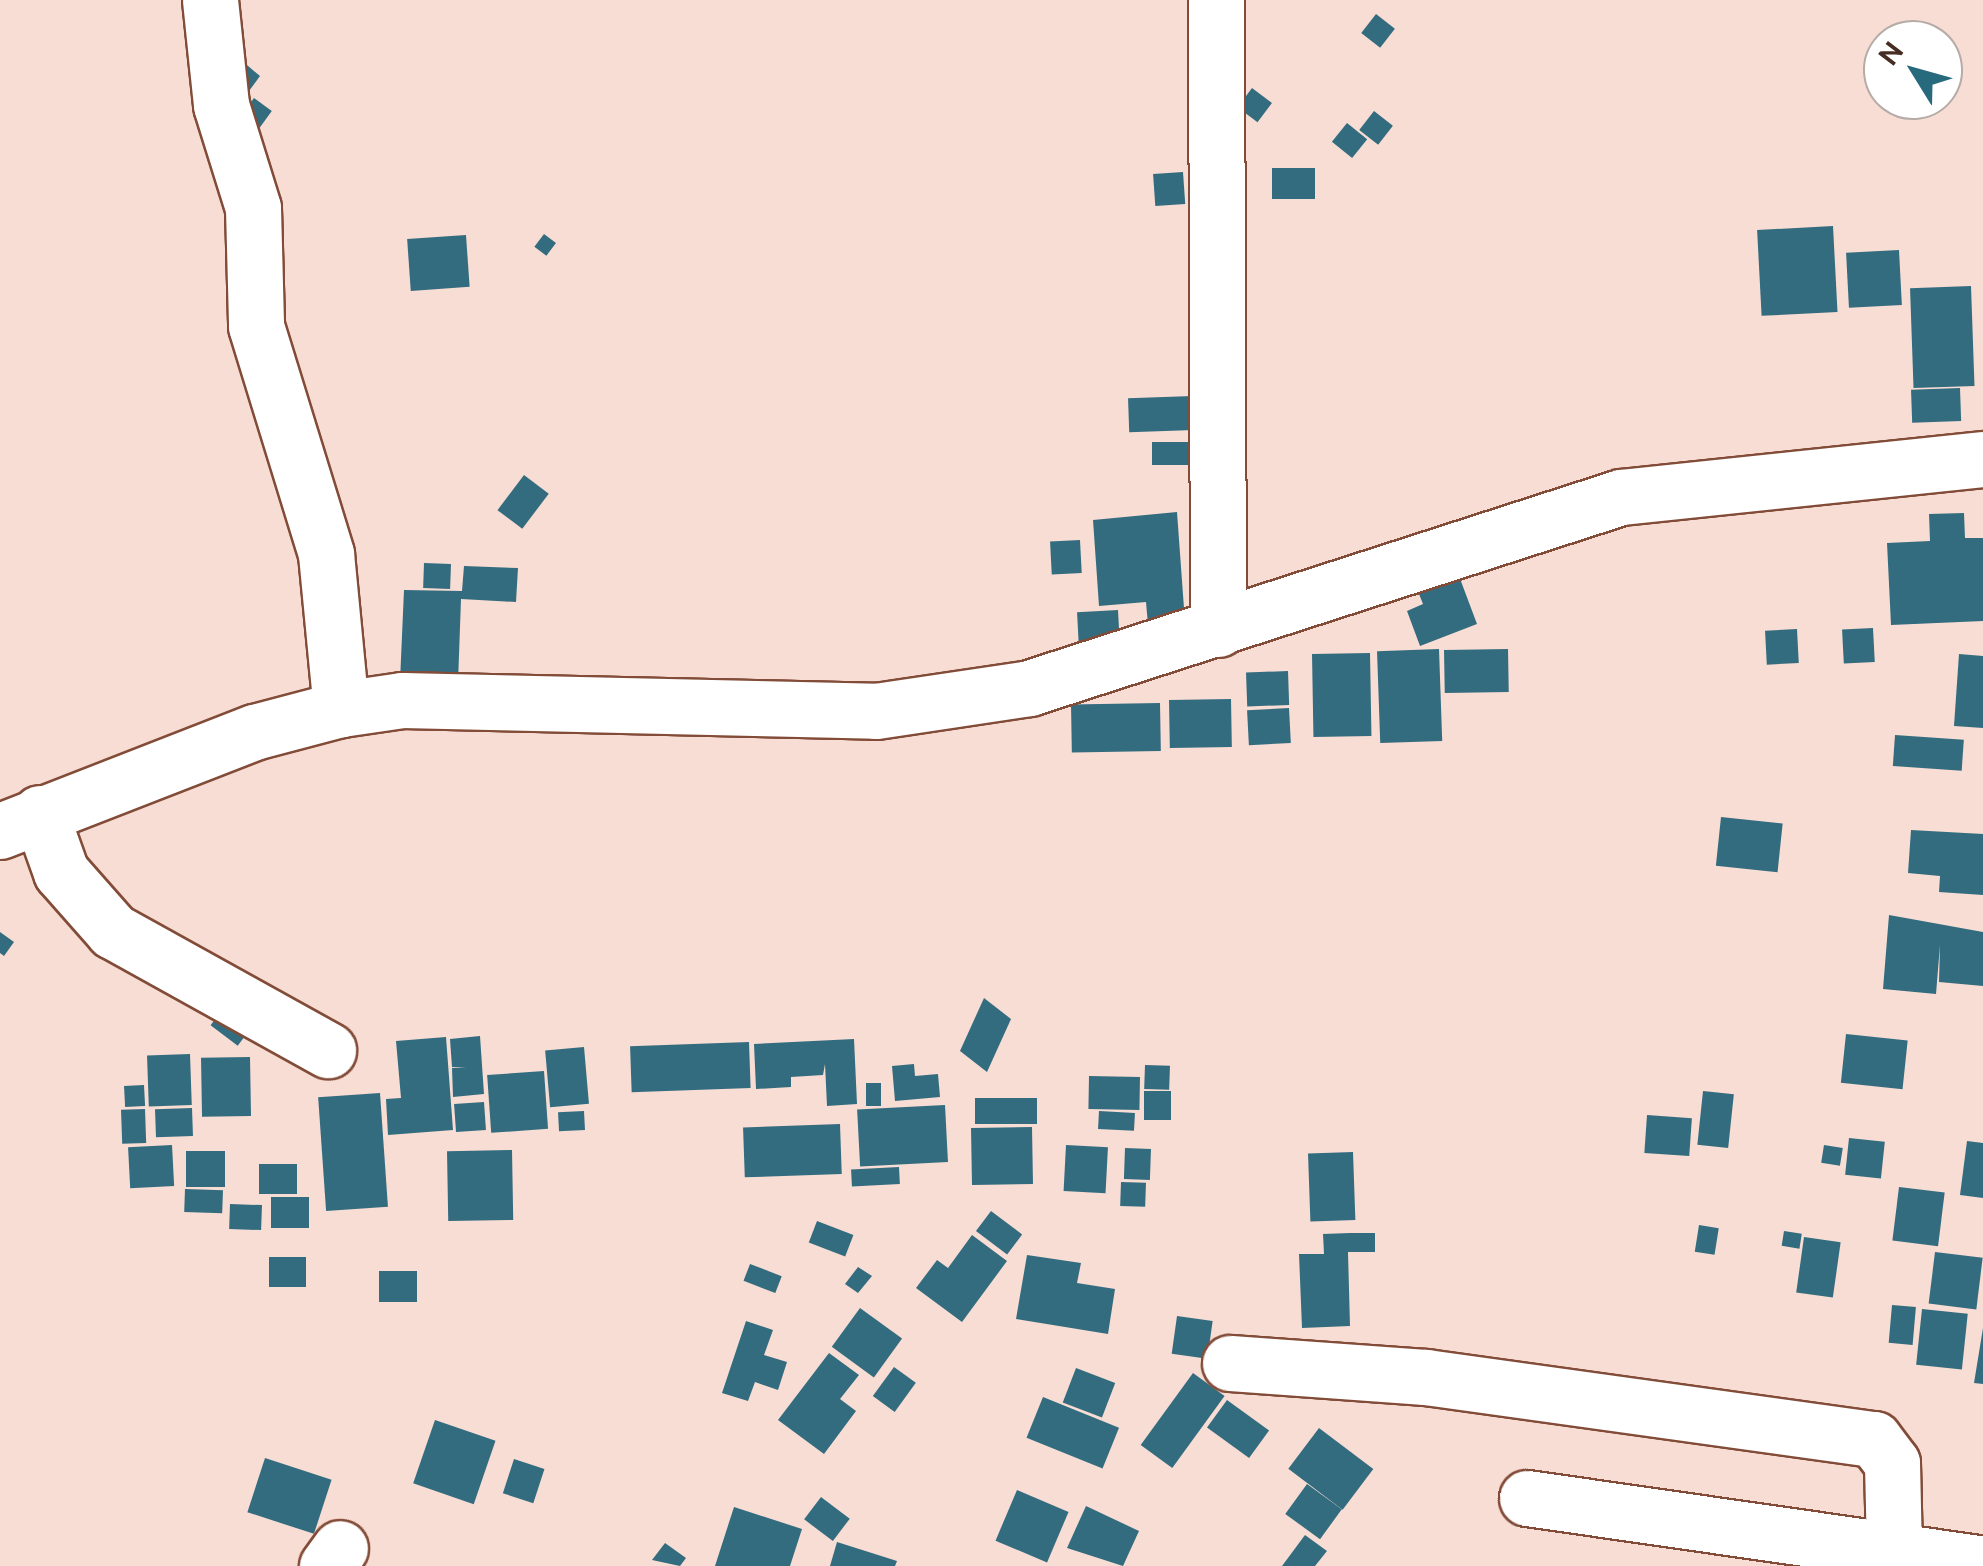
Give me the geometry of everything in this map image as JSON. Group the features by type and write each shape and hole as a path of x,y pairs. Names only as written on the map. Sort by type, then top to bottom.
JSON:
{"street":[{"path":"210,0 221,106 253,208 256,326 326,554 341,709"},
{"path":"1216,0 1218,629"},
{"path":"328,1050 112,931 20,822 341,709 402,700 876,711 1030,688 1621,497 1983,459"},
{"path":"1230,1364 1426,1377 1874,1440 1892,1463 1894,1553"},
{"path":"1527,1498 1983,1564"}],"building":[{"path":"1376,14 1395,29 1380,48 1361,33"},
{"path":"241,60 260,76 246,95"},
{"path":"1252,88 1272,103 1258,122 1238,107"},
{"path":"254,98 272,111 254,136 236,123"},
{"path":"1374,111 1393,126 1378,145 1359,130"},
{"path":"1347,123 1367,139 1352,158 1332,142"},
{"path":"1272,168 1315,168 1315,199 1272,199"},
{"path":"1183,172 1185,204 1155,206 1153,174"},
{"path":"1833,226 1838,312 1762,316 1757,230"},
{"path":"544,234 556,243 546,256 534,247"},
{"path":"466,235 470,287 411,291 407,239"},
{"path":"1899,250 1902,305 1849,308 1846,253"},
{"path":"1971,286 1974,386 1914,388 1910,288"},
{"path":"1960,388 1961,421 1912,423 1911,390"},
{"path":"1193,396 1194,430 1129,432 1128,398"},
{"path":"1152,442 1190,442 1190,465 1152,465"},
{"path":"524,475 549,494 522,529 498,510"},
{"path":"1177,512 1185,622 1148,625 1146,602 1099,606 1093,520"},
{"path":"1964,513 1965,538 1983,538 1983,621 1891,625 1887,543 1930,541 1929,514"},
{"path":"1080,540 1082,573 1052,575 1050,542"},
{"path":"424,563 451,564 450,589 423,588"},
{"path":"464,566 518,568 516,602 461,599 458,683 400,681 404,590 462,591"},
{"path":"1456,568 1477,624 1420,646 1407,611 1423,604 1415,584"},
{"path":"1118,610 1120,645 1079,647 1077,612"},
{"path":"1873,628 1875,662 1844,664 1842,630"},
{"path":"1797,629 1799,663 1767,665 1765,631"},
{"path":"1439,649 1442,741 1380,743 1377,651"},
{"path":"1508,649 1509,692 1445,693 1444,650"},
{"path":"1370,653 1371,736 1313,737 1312,654"},
{"path":"1959,654 1983,656 1983,728 1954,726"},
{"path":"1288,671 1289,705 1247,706 1246,672"},
{"path":"1231,699 1232,747 1170,748 1169,700"},
{"path":"1160,703 1161,751 1072,753 1071,705"},
{"path":"1289,708 1291,743 1249,745 1247,710"},
{"path":"1895,735 1964,740 1962,771 1893,766"},
{"path":"1721,817 1783,823 1778,872 1716,866"},
{"path":"1911,830 1983,834 1983,895 1939,892 1940,876 1908,873"},
{"path":"1889,915 1983,932 1983,986 1939,982 1940,945 1936,994 1883,989"},
{"path":"0,932 14,942 4,956 0,953"},
{"path":"984,998 1011,1019 987,1072 960,1051"},
{"path":"225,1006 252,1026 238,1046 211,1025"},
{"path":"1846,1034 1908,1040 1903,1089 1841,1083"},
{"path":"480,1036 484,1094 453,1097 452,1068 466,1067 452,1067 450,1039"},
{"path":"446,1037 453,1130 388,1135 386,1099 401,1098 396,1041"},
{"path":"854,1039 857,1104 827,1106 825,1064 823,1075 791,1077 791,1087 756,1089 754,1044"},
{"path":"749,1042 751,1088 632,1092 630,1046"},
{"path":"584,1047 589,1104 550,1107 545,1050"},
{"path":"190,1054 192,1105 149,1106 147,1056"},
{"path":"250,1057 251,1116 202,1117 201,1058"},
{"path":"914,1064 915,1076 938,1074 940,1097 895,1101 892,1066"},
{"path":"1145,1065 1170,1066 1169,1090 1144,1089"},
{"path":"544,1071 548,1129 491,1133 487,1075"},
{"path":"1089,1076 1140,1077 1139,1110 1088,1109"},
{"path":"866,1083 881,1083 881,1106 866,1106"},
{"path":"144,1085 145,1106 125,1107 124,1086"},
{"path":"1144,1091 1171,1091 1171,1120 1144,1120"},
{"path":"1703,1091 1734,1094 1728,1148 1697,1145"},
{"path":"380,1093 388,1207 326,1211 318,1097"},
{"path":"975,1098 1037,1098 1037,1124 975,1124"},
{"path":"484,1102 486,1130 456,1132 454,1104"},
{"path":"945,1105 948,1162 860,1167 857,1110"},
{"path":"192,1108 193,1136 156,1137 155,1109"},
{"path":"145,1109 146,1143 122,1144 121,1110"},
{"path":"584,1111 585,1130 559,1131 558,1112"},
{"path":"1099,1111 1135,1113 1134,1131 1098,1129"},
{"path":"1647,1115 1692,1118 1689,1156 1644,1153"},
{"path":"840,1124 842,1174 745,1177 743,1127"},
{"path":"1032,1127 1033,1184 972,1185 971,1128"},
{"path":"1849,1138 1885,1142 1881,1179 1845,1175"},
{"path":"1967,1141 1983,1143 1983,1198 1960,1195"},
{"path":"172,1145 174,1186 130,1188 128,1147"},
{"path":"1066,1145 1108,1147 1106,1193 1064,1191"},
{"path":"1824,1145 1843,1148 1840,1166 1821,1163"},
{"path":"1125,1148 1151,1149 1150,1180 1124,1179"},
{"path":"512,1150 513,1220 448,1221 447,1151"},
{"path":"186,1151 225,1151 225,1187 186,1187"},
{"path":"1353,1152 1355,1220 1310,1222 1308,1154"},
{"path":"259,1164 297,1164 297,1194 259,1194"},
{"path":"899,1167 900,1184 852,1186 851,1170"},
{"path":"1121,1182 1146,1183 1145,1207 1120,1206"},
{"path":"1899,1187 1945,1193 1938,1246 1892,1241"},
{"path":"185,1189 223,1190 222,1213 184,1212"},
{"path":"271,1197 309,1197 309,1228 271,1228"},
{"path":"230,1204 262,1205 261,1230 229,1229"},
{"path":"991,1211 1022,1234 1007,1254 976,1231"},
{"path":"817,1221 853,1235 845,1256 809,1242"},
{"path":"1699,1225 1719,1228 1715,1255 1695,1252"},
{"path":"1784,1231 1802,1234 1799,1249 1782,1246"},
{"path":"1375,1233 1375,1252 1348,1252 1350,1326 1302,1328 1299,1254 1324,1254 1323,1234"},
{"path":"972,1235 1007,1261 962,1322 916,1288 937,1260 948,1268"},
{"path":"1804,1237 1841,1242 1833,1298 1796,1292"},
{"path":"1935,1252 1983,1258 1976,1309 1929,1304"},
{"path":"1027,1255 1081,1263 1077,1283 1115,1289 1108,1334 1016,1319"},
{"path":"269,1257 306,1257 306,1287 269,1287"},
{"path":"750,1264 782,1276 775,1293 744,1281"},
{"path":"858,1267 872,1276 858,1293 845,1284"},
{"path":"379,1271 417,1271 417,1302 379,1302"},
{"path":"1892,1305 1916,1307 1913,1345 1889,1343"},
{"path":"860,1308 902,1339 874,1377 832,1347"},
{"path":"1922,1309 1968,1314 1962,1370 1916,1365"},
{"path":"1177,1316 1213,1321 1207,1359 1172,1354"},
{"path":"746,1321 773,1330 764,1355 787,1362 778,1390 755,1382 748,1401 722,1393"},
{"path":"1983,1328 1983,1384 1974,1383"},
{"path":"829,1353 859,1375 840,1399 856,1411 824,1454 778,1420"},
{"path":"894,1367 916,1383 895,1412 873,1396"},
{"path":"1076,1368 1115,1383 1102,1418 1063,1403"},
{"path":"1193,1373 1225,1396 1172,1468 1141,1445"},
{"path":"1043,1397 1119,1428 1103,1469 1027,1438"},
{"path":"1227,1400 1269,1431 1249,1458 1207,1428"},
{"path":"435,1420 496,1441 474,1504 413,1483"},
{"path":"1319,1428 1373,1469 1343,1510 1288,1469"},
{"path":"265,1458 332,1480 314,1534 247,1512"},
{"path":"514,1459 544,1469 533,1503 503,1493"},
{"path":"1307,1484 1342,1509 1320,1539 1285,1514"},
{"path":"1017,1490 1069,1512 1047,1563 996,1541"},
{"path":"821,1497 850,1519 833,1541 804,1519"},
{"path":"1086,1506 1139,1531 1123,1566 1067,1548"},
{"path":"734,1507 802,1529 790,1566 715,1566"},
{"path":"1305,1535 1327,1551 1315,1566 1282,1566"},
{"path":"837,1542 897,1561 895,1566 830,1566"},
{"path":"665,1543 686,1558 680,1566 652,1560"}]}
